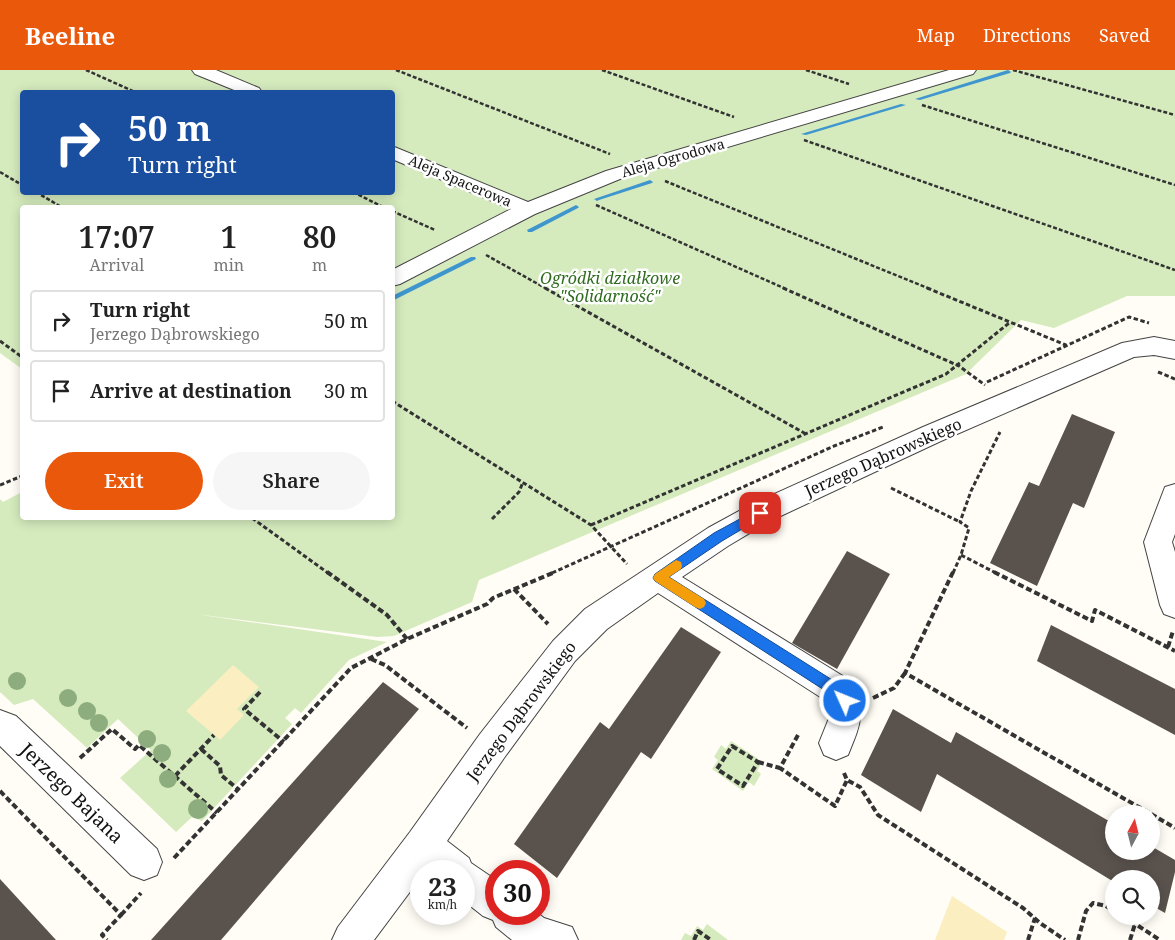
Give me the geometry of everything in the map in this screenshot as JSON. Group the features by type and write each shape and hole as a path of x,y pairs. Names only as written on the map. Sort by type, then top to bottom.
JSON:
{"street":[{"path":"201,70 249,90"},
{"name":"Aleja Ogrodowa","path":"395,277 528,209 613,175 967,70"},
{"name":"Aleja Spacerowa","path":"395,153 528,209"},
{"name":"Jerzego Dąbrowskiego","path":"351,940 423,845 492,746 564,651 596,619 718,537 760,513 932,434 1130,349 1154,346 1175,350"},
{"path":"1175,495 1158,542 1175,605"},
{"path":"659,578 840,692 845,701 847,714 836,743"},
{"name":"Jerzego Bajana","path":"0,726 4,727 154,870"},
{"path":"423,845 442,860"},
{"path":"475,887 485,894"},
{"path":"523,925 536,935 559,940"}],"path":[{"path":"86,70 131,90"},
{"path":"396,70 640,167 668,184 1063,344"},
{"path":"602,70 1175,270"},
{"path":"806,70 1175,185"},
{"path":"1013,70 1175,115"},
{"path":"0,172 20,184"},
{"path":"568,193 959,366 981,381"},
{"path":"41,195 58,205"},
{"path":"359,195 379,205"},
{"path":"395,212 464,243 806,434"},
{"path":"975,387 1130,317 1152,324"},
{"path":"591,525 933,380 959,366 1009,322"},
{"path":"0,341 20,356"},
{"path":"395,404 591,525 612,547"},
{"path":"107,940 102,935 121,915 154,870 217,813 350,668 408,639 487,604 493,598 891,423"},
{"path":"960,522 971,491 1001,431"},
{"path":"0,485 20,477"},
{"path":"492,519 519,492 523,482"},
{"path":"840,692 873,698 894,688 905,672 961,555 969,528 891,488"},
{"path":"255,520 387,615 408,639"},
{"path":"961,555 1092,621 1096,610 1175,651"},
{"path":"1168,647 1175,623"},
{"path":"370,658 385,665 492,746"},
{"path":"905,672 1135,805"},
{"path":"260,692 244,709 284,742"},
{"path":"58,779 112,729 135,749 139,745 217,813"},
{"path":"174,776 214,735"},
{"path":"780,768 798,735"},
{"path":"758,762 743,786 717,769 732,746 758,762 780,768 835,806 847,780 860,787 878,815 1023,908 1065,940"},
{"path":"201,749 220,766 221,775 239,790"},
{"path":"0,792 121,915"},
{"path":"1160,819 1175,828"},
{"path":"1078,940 1086,911 1093,903 1105,906"},
{"path":"1028,940 1035,918"},
{"path":"1130,940 1135,925"},
{"path":"1137,925 1160,940"},
{"path":"694,940 698,931 711,940"}],"green space":[{"name":"Ogródki działkowe \"Solidarność\"","path":"0,70 1175,70 1175,296 1127,296 1054,328 1021,320 966,374 479,580 472,602 394,636 377,637 195,614 387,642 349,660 301,713 295,708 285,718 292,724 202,821 192,817 176,832 120,778 151,750 118,719 87,748 33,699 14,705 0,692 0,499 3,502 20,493 20,520 395,520 395,205 20,205 20,368 0,353"},
{"path":"731,741 757,758 761,764 757,771 761,774 754,786 749,782 743,791 712,769 718,760 714,757 721,745 726,749"},
{"path":"707,924 728,940 681,940 685,933 691,936 697,926 703,930"}],"sand":[{"path":"233,665 259,687 237,709 244,715 220,740 186,711"},
{"path":"952,896 1007,932 1004,940 935,940"}],"building":[{"path":"1072,414 1115,432 1084,508 1073,503 1037,586 990,563 1029,482 1039,486"},
{"path":"847,551 890,574 837,669 792,643"},
{"path":"1051,625 1175,689 1175,735 1037,661"},
{"path":"681,627 721,652 651,759 641,752 557,878 550,872 550,860 534,860 514,844 600,722 609,729"},
{"path":"383,682 419,709 221,940 151,940"},
{"path":"893,709 951,743 956,732 1105,819 1105,860 1160,860 1160,851 1175,860 1175,872 1165,913 1160,910 1160,870 1105,870 1105,877 937,774 921,812 861,775"},
{"path":"0,879 56,940 0,940"}],"waterway":[{"path":"918,99 1008,72"},
{"path":"804,134 903,105"},
{"path":"597,199 650,182"},
{"path":"530,230 576,207"},
{"path":"395,298 473,259"}],"slow traffic":[{"path":"676,566 659,578 700,603"}],"route":[{"path":"760,513 718,537 659,578 840,692 845,701"}]}
